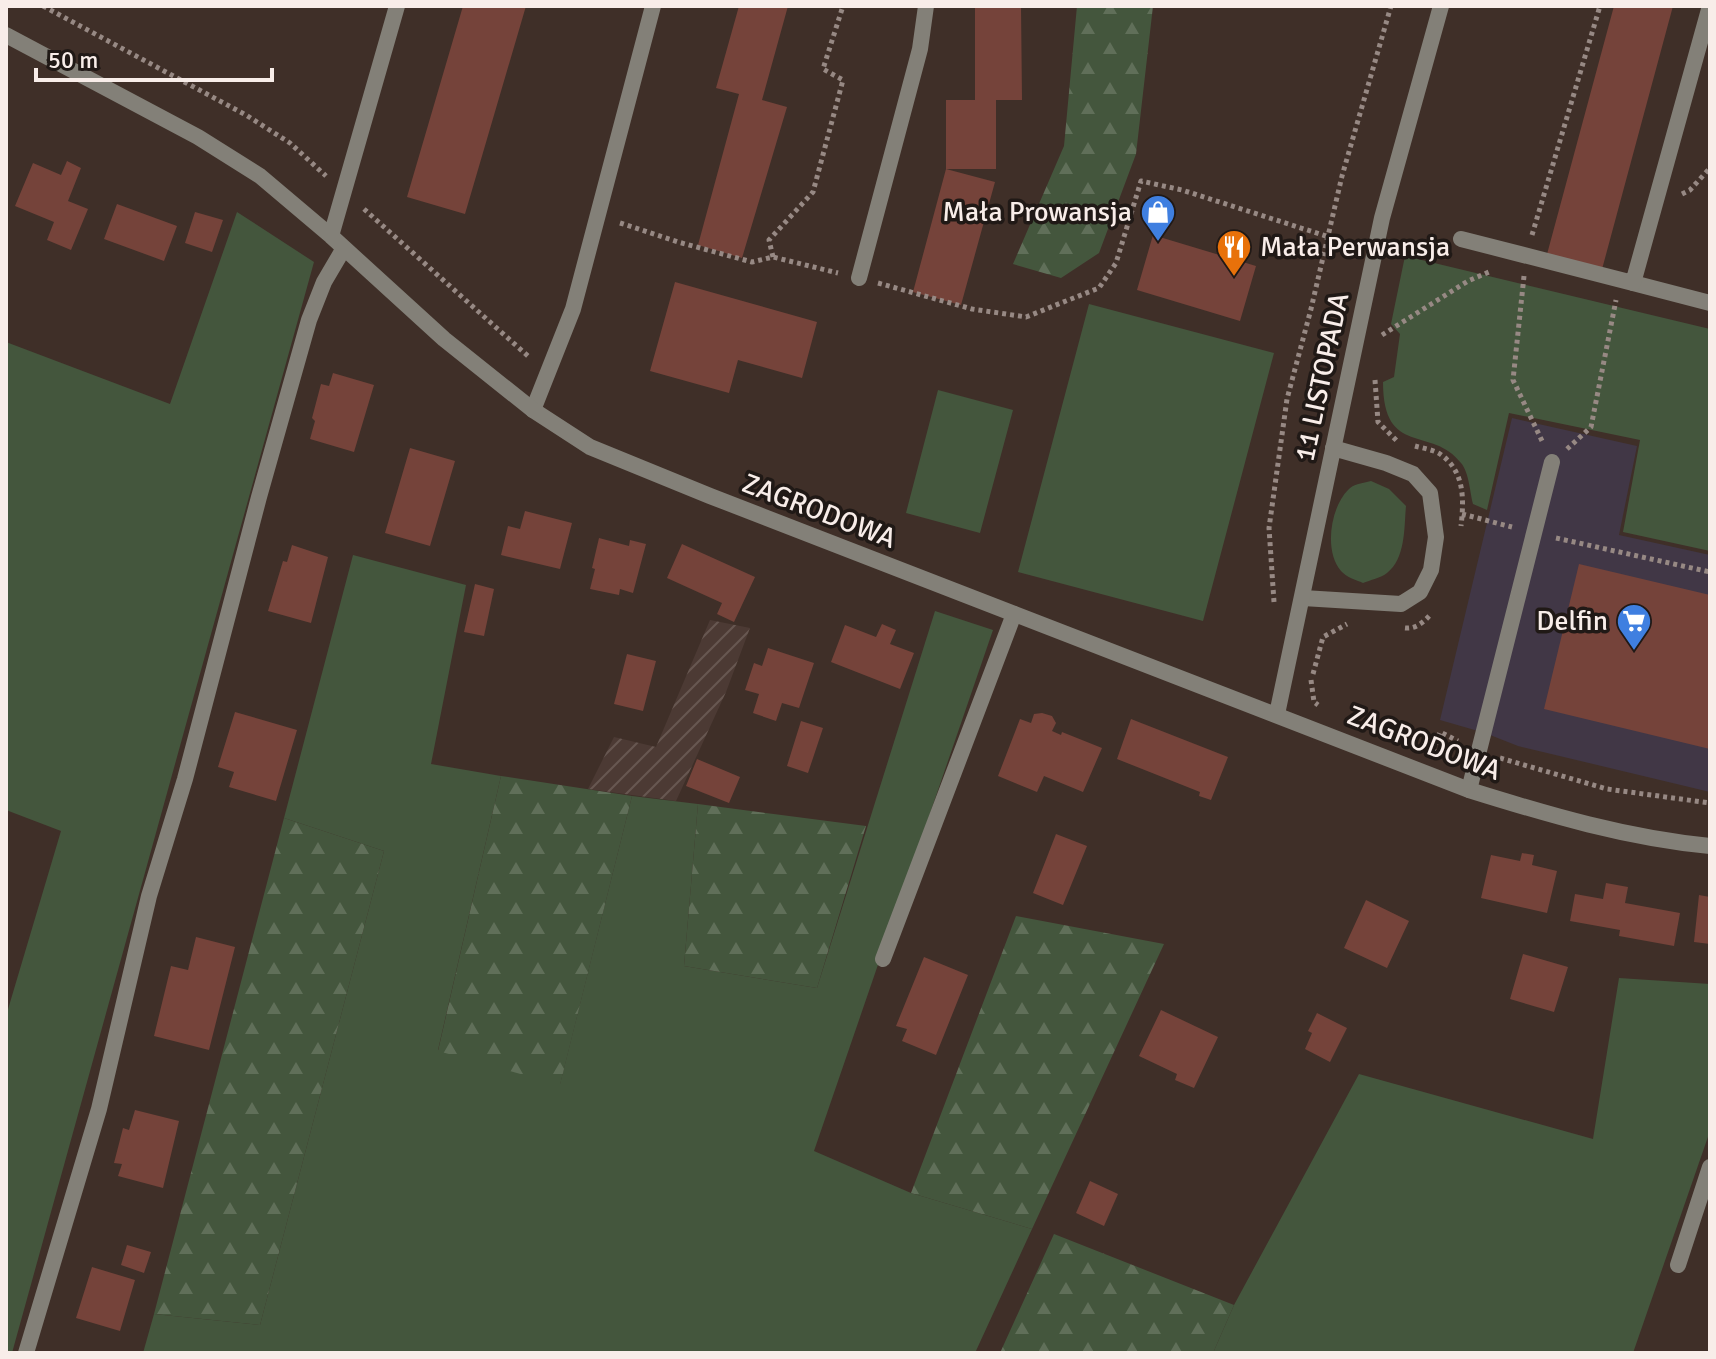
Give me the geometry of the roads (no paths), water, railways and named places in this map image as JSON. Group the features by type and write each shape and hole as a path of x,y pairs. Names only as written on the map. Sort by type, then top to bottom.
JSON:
{"street":[{"path":"331,236 397,6"},
{"path":"533,410 573,309 653,6"},
{"path":"859,278 920,49 926,6"},
{"name":"11 LISTOPADA","path":"1277,714 1382,218 1441,6"},
{"path":"1633,283 1710,6"},
{"name":"ZAGRODOWA","path":"6,35 198,137 260,176 444,339 533,410 590,447 724,502 1469,790 1578,824 1668,842 1710,846"},
{"path":"1461,239 1710,303"},
{"path":"26,1353 99,1109 149,896 185,779 309,320 324,282 344,248"},
{"path":"1303,598 1401,604 1420,592 1431,570 1435,518 1430,493 1413,474 1333,448"},
{"path":"1469,790 1552,462"},
{"path":"883,959 1014,614"},
{"path":"1678,1265 1710,1167"}],"place":[{"name":"Mała Prowansja","path":"1158,243"},
{"name":"Mała Perwansja","path":"1234,278"},
{"name":"Delfin","path":"1634,652"}]}
